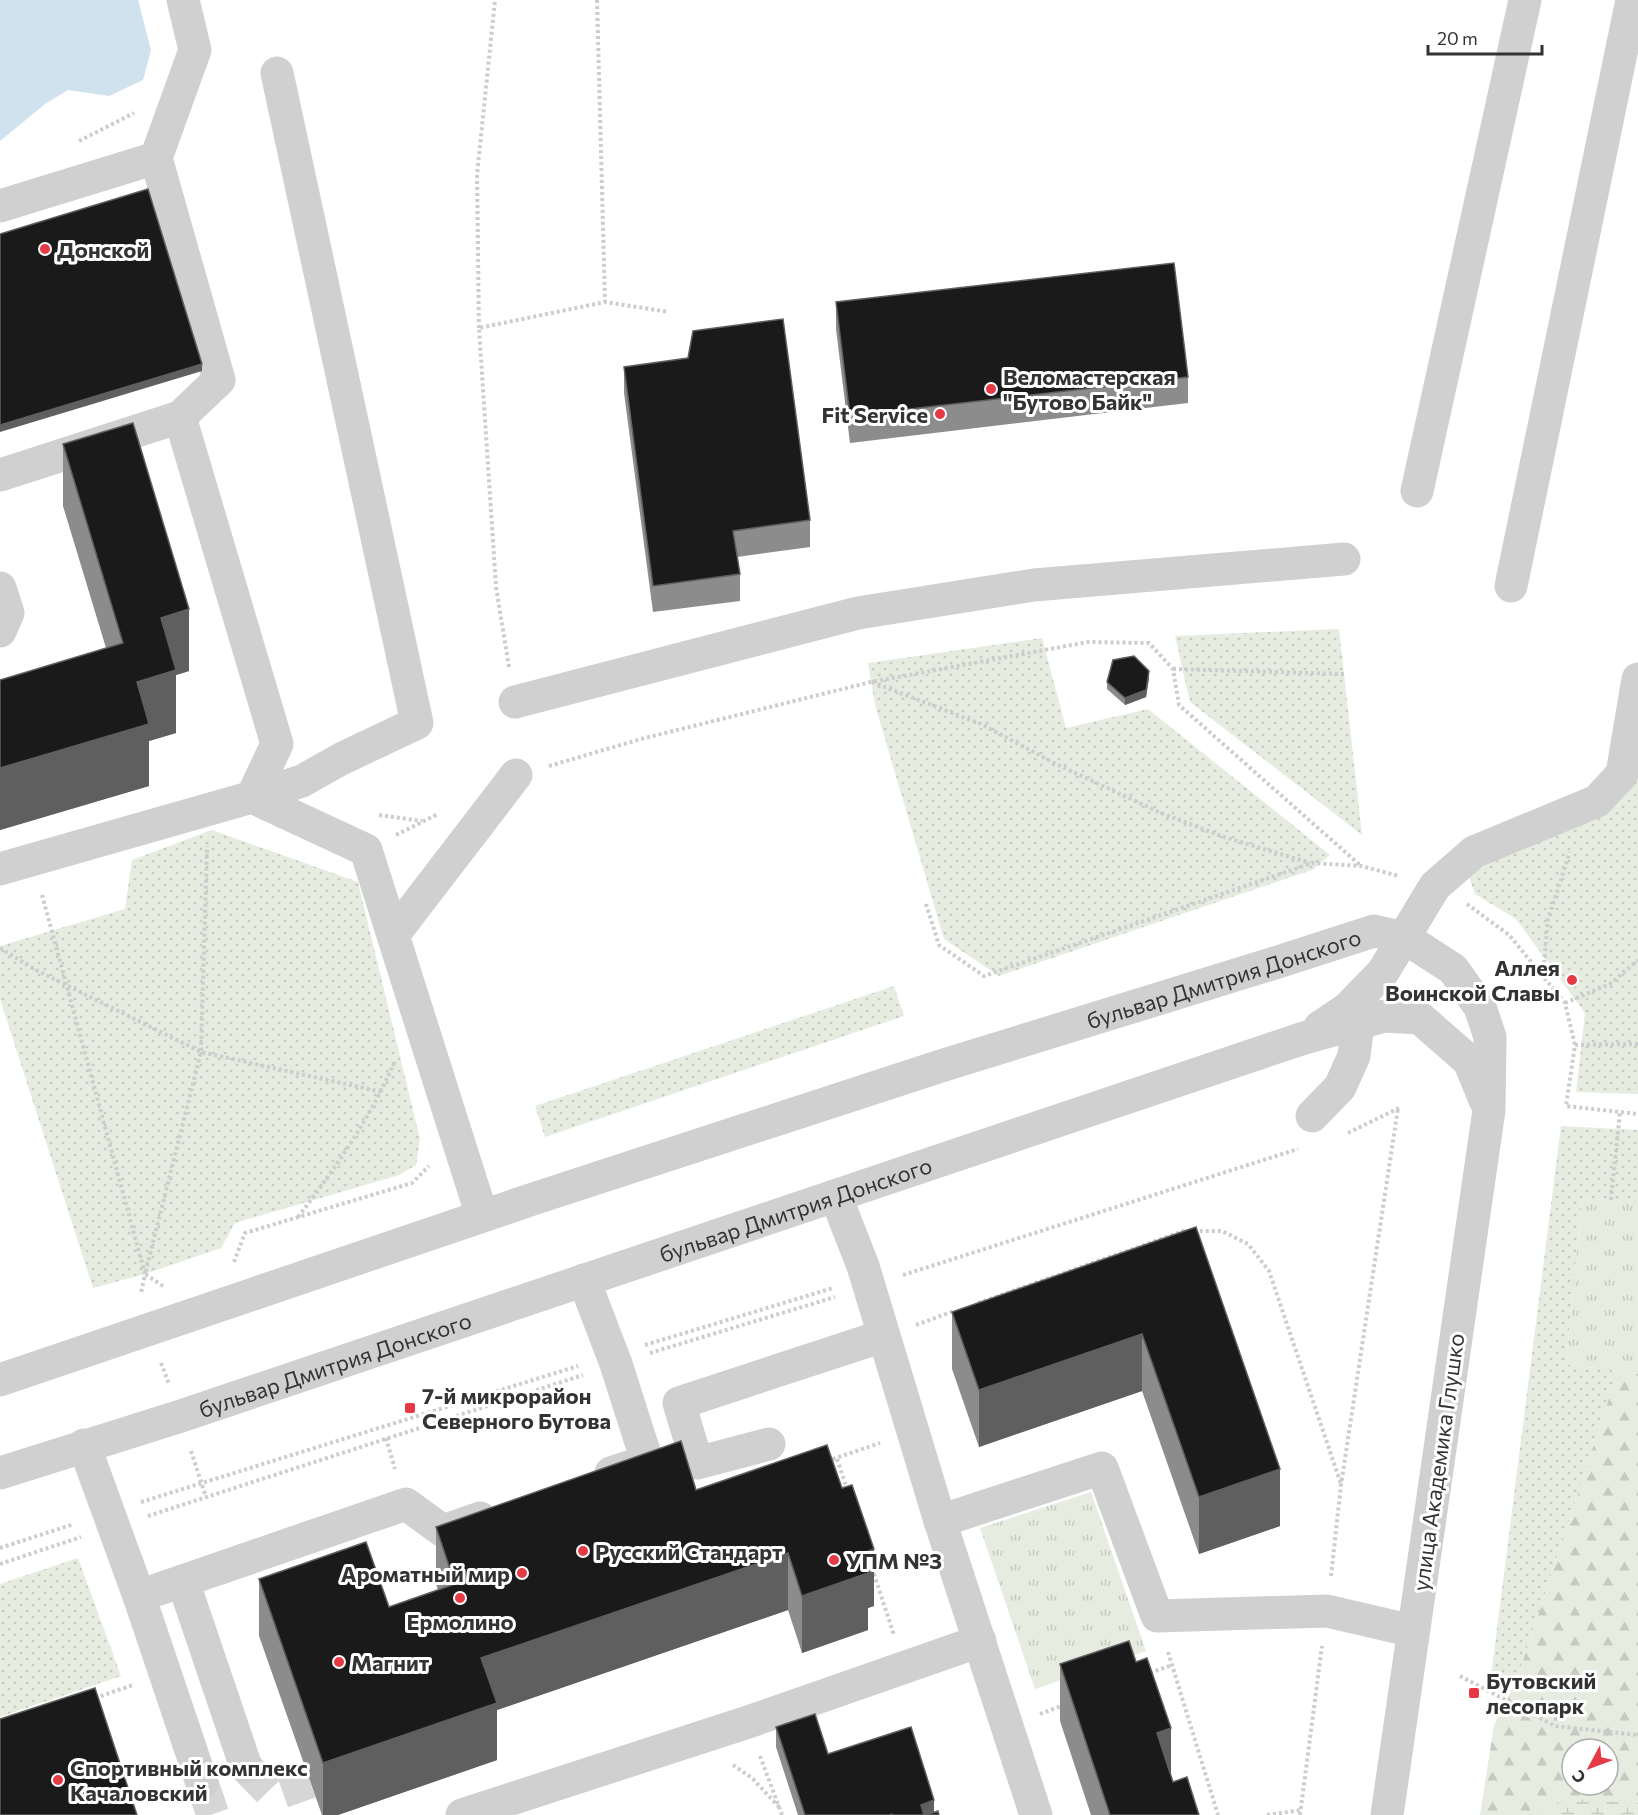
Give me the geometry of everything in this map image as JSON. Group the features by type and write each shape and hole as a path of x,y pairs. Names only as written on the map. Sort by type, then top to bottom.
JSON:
{"street":[{"path":"0,475 180,417 219,380 156,158 195,50 183,0"},
{"path":"1417,491 1525,0"},
{"path":"1511,586 1632,0"},
{"path":"0,869 302,781 341,759 417,723 277,73"},
{"path":"0,206 156,158"},
{"path":"180,417 277,744 252,797"},
{"path":"515,702 858,613 1034,585 1344,559"},
{"path":"0,588 8,613 0,631"},
{"path":"1304,1038 1347,1009 1383,972 1435,886 1474,852 1597,801 1622,774 1638,679"},
{"path":"394,934 516,775"},
{"path":"252,797 366,850 482,1216"},
{"name":"бульвар Дмитрия Донского","path":"0,1380 482,1216 944,1065 1374,931 1405,938 1453,969 1480,1007 1490,1037 1489,1110"},
{"name":"бульвар Дмитрия Донского","path":"0,1473 192,1413 1304,1038 1384,1016 1420,1018 1469,1061 1489,1110"},
{"path":"1309,1131 1340,1086 1354,1056 1359,1023"},
{"name":"улица Академика Глушко","path":"1387,1815 1489,1110"},
{"path":"836,1197 863,1266 940,1521 1036,1815"},
{"path":"579,1484 647,1461 615,1360 584,1280"},
{"path":"769,1444 698,1463 679,1402 883,1336"},
{"path":"84,1445 140,1596 202,1783"},
{"path":"940,1521 1102,1468 1157,1616 1327,1611 1413,1631"},
{"path":"140,1596 406,1504 443,1531 511,1507"},
{"path":"183,1581 246,1767"},
{"path":"462,1815 748,1722 980,1641"}],"path":[{"path":"495,0 477,176 479,328 496,586 515,702"},
{"path":"597,0 605,302"},
{"path":"75,143 136,112"},
{"path":"479,328 605,302 669,312"},
{"path":"516,775 641,739 871,681 1088,642 1149,643 1173,669 1179,705 1361,866"},
{"path":"1173,669 1344,674"},
{"path":"871,681 981,724 1058,765 1161,813 1221,836 1312,863 1361,866 1435,886 1466,904 1509,935 1565,1004 1575,1045 1566,1106 1638,1114"},
{"path":"1543,976 1548,919 1576,832 1597,801"},
{"path":"140,1301 201,1052 208,808"},
{"path":"369,813 423,821"},
{"path":"926,904 939,945 984,976 1312,863"},
{"path":"46,916 145,1274 169,1290"},
{"path":"0,948 33,969 201,1052 382,1092"},
{"path":"1565,1004 1610,984 1638,960"},
{"path":"1575,1045 1638,1044"},
{"path":"297,1217 324,1183 382,1092 398,1054"},
{"path":"1267,1815 1300,1812 1341,1485 1399,1108 1339,1136"},
{"path":"1611,1200 1620,1112"},
{"path":"0,1564 111,1520 615,1360 868,1286 1309,1131"},
{"path":"231,1269 245,1233 412,1184 429,1166 431,1158"},
{"path":"972,1305 1184,1231 1222,1231 1231,1235 1248,1244 1269,1271 1341,1485"},
{"path":"0,1548 111,1520 853,1282 868,1286"},
{"path":"883,1336 961,1309"},
{"path":"837,1459 848,1492"},
{"path":"869,1557 905,1667"},
{"path":"1157,1616 1218,1815"},
{"path":"1150,1673 1172,1665"},
{"path":"91,1699 166,1674"},
{"path":"1460,1676 1555,1726 1638,1735"},
{"path":"1007,1726 1073,1701"},
{"path":"748,1722 782,1815"}],"green space":[{"path":"1339,629 1362,835 1190,702 1175,636"},
{"path":"1042,638 1066,728 1148,709 1330,855 1312,870 999,976 944,939 875,705 868,663"},
{"path":"1638,775 1638,1094 1576,1092 1585,1013 1516,919 1475,894 1469,877 1480,857"},
{"path":"212,830 358,882 420,1139 416,1165 399,1175 235,1223 221,1248 145,1274 93,1288 0,999 0,946 125,909 132,860"},
{"path":"894,986 904,1016 545,1137 535,1106"},
{"path":"1561,1126 1638,1130 1638,1203 1582,1198 1566,1364 1618,1371 1517,1679 1491,1676"},
{"path":"1582,1198 1638,1203 1638,1374 1566,1364"},
{"path":"1618,1371 1638,1374 1638,1815 1480,1815 1494,1725 1517,1679"},
{"path":"1091,1492 1146,1651 1035,1689 980,1528"},
{"path":"78,1558 121,1676 0,1717 0,1584"},
{"path":"1562,1799 1638,1803 1638,1815 1542,1815"}],"water":[{"path":"0,0 138,0 151,50 143,80 109,96 68,90 45,104 0,141"}],"building":[{"path":"148,189 202,364 0,425 0,234"},
{"path":"1174,263 1188,377 850,416 836,302"},
{"path":"783,319 810,520 733,531 740,574 653,586 624,367 688,358 693,331"},
{"path":"133,423 189,609 161,618 176,670 137,682 149,724 0,768 0,680 123,643 63,444"},
{"path":"1134,656 1149,671 1146,690 1125,698 1107,682 1113,660"},
{"path":"1196,1227 1280,1469 1199,1497 1142,1334 979,1390 952,1312"},
{"path":"681,1441 696,1490 827,1445 842,1488 852,1485 874,1549 861,1554 868,1573 802,1596 788,1553 481,1658 497,1703 323,1763 259,1579 366,1542 389,1607 455,1584 436,1527"},
{"path":"1129,1641 1136,1662 1147,1658 1171,1728 1157,1733 1173,1782 1187,1777 1199,1815 1110,1815 1060,1664"},
{"name":"Спортивный комплекс Качаловский","path":"95,1688 137,1815 0,1815 0,1719"},
{"path":"815,1714 828,1754 911,1727 934,1800 921,1805 924,1815 805,1815 776,1727"},
{"path":"938,1811 939,1815 926,1815"}],"tunnel":[{"path":"246,1767 273,1795 310,1782"},
{"path":"202,1783 213,1815"}],"place":[{"name":"Донской","path":"45,249"},
{"name":"Веломастерская \"Бутово Байк\"","path":"991,389"},
{"name":"Fit Service","path":"940,414"},
{"name":"Аллея Воинской Славы","path":"1572,980"},
{"name":"7-й микрорайон Северного Бутова","path":"410,1408"},
{"name":"Русский Стандарт","path":"583,1551"},
{"name":"УПМ №3","path":"834,1560"},
{"name":"Ароматный мир","path":"522,1573"},
{"name":"Ермолино","path":"460,1598"},
{"name":"Магнит","path":"339,1662"},
{"name":"Бутовский лесопарк","path":"1474,1693"},
{"name":"Спортивный комплекс Качаловский","path":"58,1780"}]}
